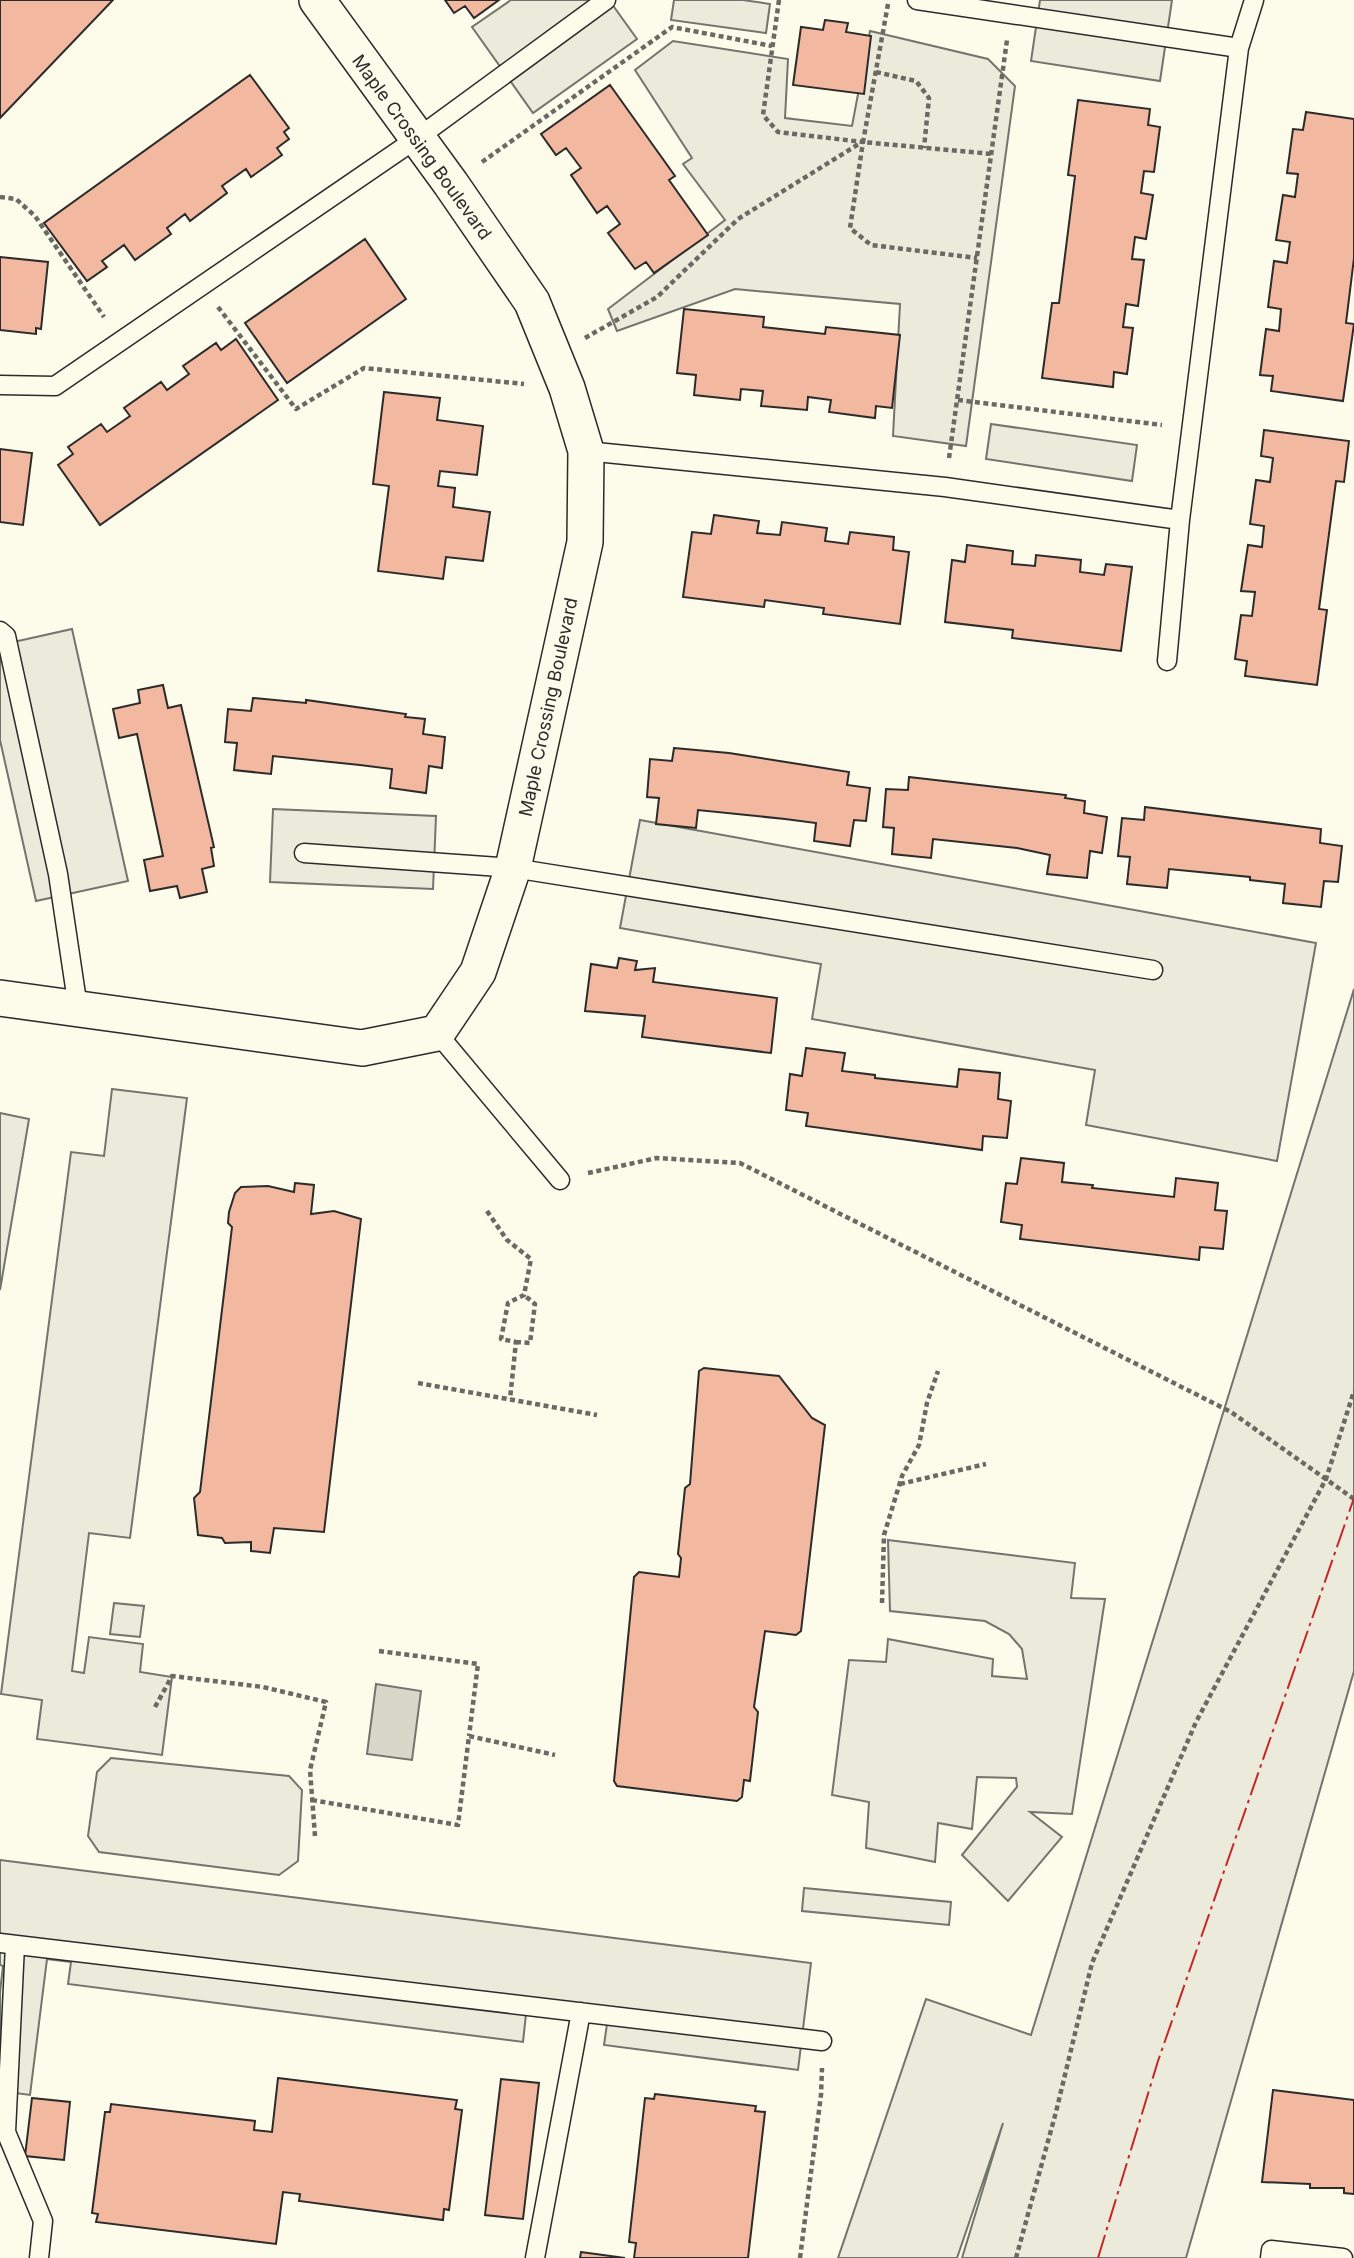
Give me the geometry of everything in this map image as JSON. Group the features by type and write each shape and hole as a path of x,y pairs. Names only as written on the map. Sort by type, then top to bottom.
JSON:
{"street":[{"name":"Maple Crossing Boulevard","path":"317,0 451,184 532,302 560,372 586,451 585,542 513,868 478,972 437,1032"},
{"path":"0,998 362,1048 437,1032"}],"lane":[{"path":"0,385 55,386 416,139 606,0"},
{"path":"917,0 1239,48"},
{"path":"1167,661 1180,520 1239,48 1254,0"},
{"path":"586,451 945,487 1180,520"},
{"path":"0,631 6,636 58,874 78,1008"},
{"path":"304,853 513,868 1153,970"},
{"path":"437,1032 560,1180"},
{"path":"39,2258 43,2221 6,2132 8,1944 822,2040"},
{"path":"535,2258 581,2012"},
{"path":"1270,2258 1271,2250 1343,2258"}],"path":[{"path":"779,0 763,115 778,132 992,154"},
{"path":"888,0 850,228 871,245 977,258"},
{"path":"945,487 1010,15"},
{"path":"451,184 672,27 772,46"},
{"path":"876,72 916,81 929,98 924,148"},
{"path":"202,287 296,409 364,368 560,372 657,297 738,219 863,142"},
{"path":"0,197 16,199 35,216 121,343"},
{"path":"958,400 1191,429"},
{"path":"560,1180 657,1158 740,1163 1231,1412 1354,1499"},
{"path":"487,1211 507,1240 531,1259 524,1296"},
{"path":"524,1296 535,1304 530,1343 501,1339 508,1303 524,1296"},
{"path":"510,1399 516,1342"},
{"path":"883,1603 884,1535 900,1484 919,1445 927,1403 938,1371"},
{"path":"418,1383 597,1415"},
{"path":"1016,2258 1056,2112 1092,1963 1196,1722 1326,1479 1354,1391"},
{"path":"900,1484 986,1464"},
{"path":"312,1800 458,1825 478,1664 379,1651"},
{"path":"155,1707 172,1676 263,1687 326,1702 310,1770 315,1836"},
{"path":"469,1736 555,1755"},
{"path":"800,2258 821,2095 822,2040"}],"shaded area":[{"path":"511,0 609,0 637,39 533,113 472,27"},
{"path":"674,0 743,0 770,4 766,33 671,20"},
{"path":"1040,0 1172,0 1160,81 1031,61"},
{"path":"870,31 988,59 1015,86 966,446 893,436 900,304 735,289 617,331 608,309 725,220 683,164 692,158 635,70 673,41 788,59 785,118 852,126"},
{"path":"991,424 1137,445 1132,481 986,459"},
{"path":"72,629 128,881 36,901 0,740 0,645"},
{"path":"273,809 436,816 433,889 270,882"},
{"path":"640,820 1316,943 1277,1161 1086,1125 1095,1070 812,1019 821,964 620,928"},
{"path":"1354,989 1354,1671 1186,2258 962,2258 1003,2123 957,2258 838,2258 926,1999 1031,2035"},
{"path":"112,1089 187,1098 130,1538 89,1533 72,1671 84,1673 89,1637 143,1644 140,1672 172,1677 162,1755 37,1739 42,1700 1,1694 71,1152 104,1156"},
{"path":"0,1113 29,1119 0,1290"},
{"path":"888,1540 1075,1563 1071,1598 1105,1599 1072,1814 1030,1812 1062,1837 1008,1901 962,1855 1017,1787 1016,1778 977,1777 972,1829 938,1823 935,1862 866,1848 869,1802 832,1795 849,1660 886,1662 888,1639 993,1659 992,1676 1027,1679 1022,1649 1009,1634 985,1621 890,1611"},
{"path":"114,1603 144,1606 140,1637 110,1634"},
{"path":"376,1684 421,1691 412,1760 367,1754"},
{"path":"111,1758 289,1776 302,1790 298,1861 279,1875 99,1852 88,1836 97,1772"},
{"path":"0,1860 811,1963 798,2070 604,2045 607,2024 526,2014 523,2042 68,1984 71,1962 47,1959 30,2095 0,2091 0,1992 3,1966 0,1965"},
{"path":"804,1888 951,1902 949,1925 802,1911"}],"building":[{"path":"0,0 113,0 0,118"},
{"path":"445,0 499,0 474,18 465,6 454,13"},
{"path":"825,20 848,23 846,32 871,36 864,94 793,85 801,27 823,30"},
{"path":"250,75 289,128 284,132 289,139 277,148 282,155 251,177 246,169 222,186 227,193 190,221 185,214 167,228 171,234 135,260 124,245 102,261 107,267 87,281 44,223"},
{"path":"610,85 675,176 669,180 708,235 654,273 646,262 635,269 608,233 620,224 607,206 597,213 571,175 581,168 566,148 556,155 541,134"},
{"path":"1078,100 1150,109 1148,125 1160,127 1154,172 1144,171 1141,193 1153,195 1146,239 1135,237 1132,259 1144,260 1138,306 1126,304 1123,327 1133,328 1127,374 1114,372 1113,387 1042,378 1052,303 1059,303 1075,176 1068,175"},
{"path":"1306,112 1354,119 1354,258 1346,323 1354,324 1343,401 1271,391 1273,376 1260,375 1266,329 1279,331 1281,309 1268,307 1274,261 1287,263 1290,242 1276,240 1283,195 1295,197 1298,174 1287,173 1293,129 1303,130"},
{"path":"365,239 406,299 287,383 245,323"},
{"path":"0,257 48,262 41,329 36,328 36,334 0,330"},
{"path":"684,309 764,317 763,327 825,334 826,327 900,335 892,408 876,406 875,418 829,412 831,400 808,397 807,410 761,406 763,391 741,389 740,400 694,395 696,375 677,373"},
{"path":"236,339 278,400 100,525 58,465 73,454 68,447 101,424 107,432 130,416 124,408 161,382 167,390 189,374 183,366 216,343 221,350"},
{"path":"384,392 440,398 437,420 483,426 477,475 440,471 438,486 455,488 453,507 490,512 483,561 446,557 443,579 378,571 389,486 373,484"},
{"path":"1264,430 1349,441 1344,482 1336,481 1319,609 1327,610 1317,685 1245,676 1247,661 1235,659 1241,615 1252,616 1255,592 1241,591 1248,545 1262,547 1264,526 1250,524 1256,480 1270,482 1273,458 1261,456"},
{"path":"0,449 32,453 23,525 0,522"},
{"path":"714,515 759,521 757,533 780,535 782,522 827,528 825,541 848,544 850,532 894,537 893,550 909,552 900,624 823,614 824,608 765,600 764,607 683,597 692,532 711,534"},
{"path":"967,545 1013,551 1012,564 1035,566 1036,555 1081,560 1080,572 1104,575 1106,564 1132,567 1121,651 1012,638 1013,630 945,622 952,560 965,562"},
{"path":"163,685 168,708 181,705 214,847 211,848 214,866 202,869 207,892 180,898 177,886 150,891 144,860 163,856 137,734 119,738 113,709 140,703 138,690"},
{"path":"253,698 306,703 306,700 425,719 423,734 445,737 442,768 429,766 426,793 390,788 392,769 360,765 273,756 271,774 234,770 237,743 225,742 228,709 251,711"},
{"path":"674,748 729,753 849,772 847,785 870,788 866,821 854,820 850,846 814,841 816,823 785,819 698,810 696,828 656,824 659,798 647,797 650,759 672,761"},
{"path":"909,777 1066,795 1065,798 1085,801 1084,813 1107,817 1102,853 1090,851 1087,878 1047,874 1050,855 1017,848 933,839 931,858 892,854 894,828 883,827 886,789 908,790"},
{"path":"1145,807 1321,829 1320,843 1342,846 1338,882 1324,881 1321,907 1283,903 1285,884 1250,880 1250,877 1169,869 1167,888 1127,884 1130,857 1118,856 1122,818 1144,820"},
{"path":"619,958 637,961 635,970 655,968 653,982 777,998 771,1053 642,1037 645,1016 585,1011 591,964 617,968"},
{"path":"806,1048 845,1053 842,1071 875,1075 875,1078 957,1087 959,1069 1000,1073 998,1099 1011,1101 1007,1138 983,1136 982,1150 806,1126 808,1113 786,1110 790,1074 802,1076"},
{"path":"1021,1158 1064,1163 1062,1182 1093,1185 1092,1188 1174,1197 1176,1178 1218,1183 1215,1210 1227,1211 1223,1249 1200,1247 1199,1260 1020,1239 1022,1225 1001,1222 1006,1183 1017,1184"},
{"path":"295,1183 314,1185 311,1214 334,1211 361,1219 324,1532 274,1528 270,1553 251,1551 251,1542 225,1543 222,1538 198,1535 194,1498 200,1492 232,1227 228,1223 229,1212 235,1193 241,1187 268,1186 294,1192"},
{"path":"704,1368 779,1376 812,1418 825,1425 801,1631 796,1635 765,1631 754,1707 758,1712 750,1781 744,1780 742,1797 737,1801 617,1786 614,1781 634,1577 639,1572 679,1577 681,1558 678,1554 685,1488 690,1484 699,1371"},
{"path":"278,2078 457,2100 455,2109 462,2110 449,2210 444,2209 443,2220 299,2201 300,2194 283,2192 276,2244 96,2222 98,2214 92,2213 105,2112 110,2112 111,2104 255,2121 254,2130 272,2132"},
{"path":"501,2079 539,2083 523,2219 485,2215"},
{"path":"1273,2090 1354,2100 1354,2194 1344,2193 1344,2188 1310,2188 1310,2184 1262,2182"},
{"path":"655,2094 756,2106 755,2111 765,2112 748,2258 634,2258 636,2243 629,2242 645,2098 654,2099"},
{"path":"32,2098 70,2102 64,2160 25,2156"},
{"path":"581,2252 625,2258 580,2258"}],"power":[{"path":"1098,2258 1158,2061 1354,1498"}]}
